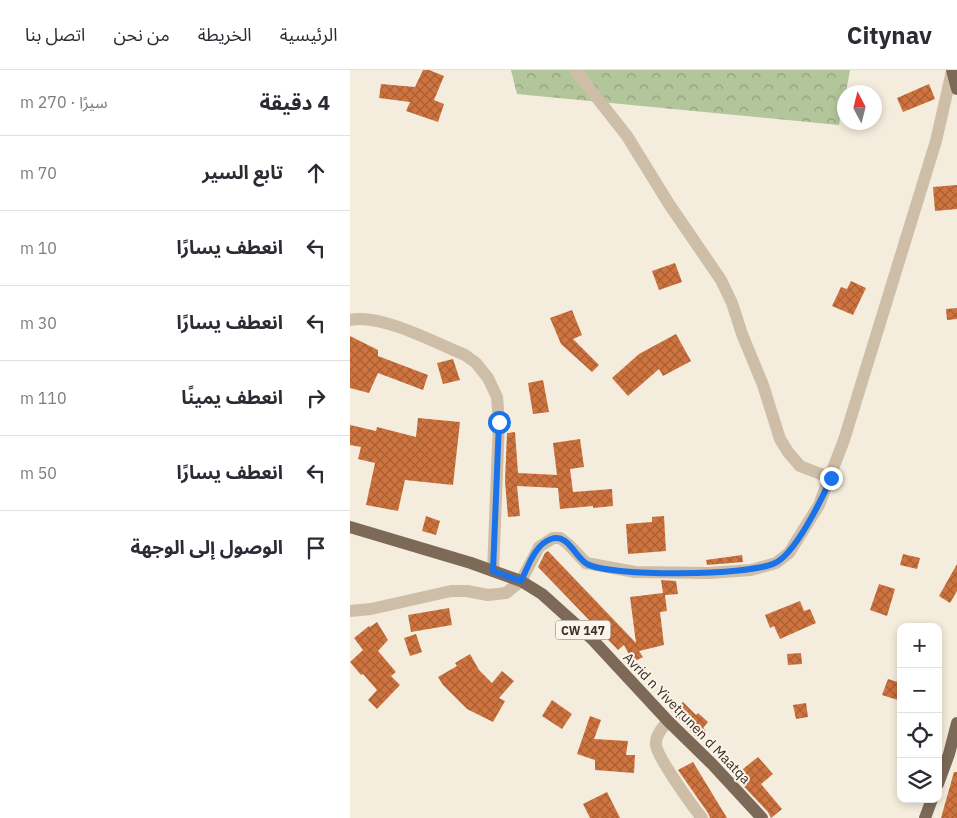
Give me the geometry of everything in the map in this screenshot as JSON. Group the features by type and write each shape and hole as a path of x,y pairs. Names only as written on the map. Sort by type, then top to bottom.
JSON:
{"main road":[{"path":"952,70 957,89"},
{"name":"Avrid n Yivetṛunen d Maatqa","path":"350,527 414,545 521,581 548,599 592,639 762,818"},
{"path":"942,773 957,723"},
{"path":"925,818 931,803"}],"street":[{"path":"575,70 627,136 721,280 732,303 742,334 763,385 780,439 788,452 800,466 831,478"},
{"path":"350,611 371,609 451,591 497,595 506,593 521,581 539,547 553,538 560,538 568,544 586,564 619,571 708,573 751,570 776,563 789,553 819,505 831,478 928,169 952,70"},
{"path":"350,320 365,319 391,324 432,341 465,355 476,363 488,378 497,397 499,422 493,571"},
{"path":"668,721 656,739 658,751 702,818"}],"green space":[{"path":"511,70 850,70 847,85 837,85 837,125 517,94"}],"building":[{"path":"423,70 429,70 444,76 434,100 444,104 438,122 406,111 410,102 379,98 381,84 415,87"},
{"path":"929,84 935,99 903,112 897,98"},
{"path":"957,185 957,209 935,211 933,187"},
{"path":"675,263 682,282 659,290 652,271"},
{"path":"851,281 866,288 853,315 832,306 841,287 847,289"},
{"path":"957,308 957,319 947,320 946,309"},
{"path":"572,310 582,335 573,339 599,365 592,372 561,344 550,318"},
{"path":"676,334 691,361 663,376 659,369 628,396 612,378 639,354"},
{"path":"350,336 378,350 378,356 428,375 423,390 378,373 369,393 350,388"},
{"path":"453,359 460,380 443,384 437,363"},
{"path":"543,380 549,412 533,414 528,383"},
{"path":"418,418 460,422 453,485 405,480 398,511 366,505 375,463 358,459 361,447 350,445 350,425 376,431 377,427 416,437"},
{"path":"515,432 518,473 557,475 553,443 580,439 584,467 570,469 573,492 612,489 613,506 560,509 558,488 517,486 520,516 508,517 505,481 507,433"},
{"path":"426,516 440,521 436,535 422,531"},
{"path":"664,516 666,551 628,554 626,524 652,522 652,517"},
{"path":"548,551 636,643 630,597 663,593 661,580 676,581 678,594 665,595 667,611 660,612 664,645 639,651 643,657 633,662 624,645 618,650 538,567"},
{"path":"903,554 920,558 917,569 900,565"},
{"path":"742,555 743,562 707,565 706,560"},
{"path":"957,564 957,591 950,603 939,596"},
{"path":"879,584 895,589 887,616 870,610"},
{"path":"800,601 804,611 810,609 816,623 780,639 774,626 770,628 765,615"},
{"path":"449,608 452,625 411,632 408,615"},
{"path":"377,622 388,640 378,651 396,672 391,676 400,685 377,709 368,700 377,690 350,662 363,650 354,638"},
{"path":"416,634 422,652 410,656 404,638"},
{"path":"801,653 802,664 788,665 787,654"},
{"path":"470,654 479,670 492,683 502,671 514,681 499,698 505,701 493,722 467,709 443,685 438,677 457,666 455,663"},
{"path":"888,679 897,682 897,700 882,695"},
{"path":"552,700 572,714 562,729 542,716"},
{"path":"683,702 696,715 698,713 708,722 703,728 706,731 698,739 673,712"},
{"path":"806,703 808,717 796,719 793,705"},
{"path":"590,716 601,720 594,739 628,741 626,755 635,755 634,773 595,770 595,760 577,754"},
{"path":"758,757 773,774 761,784 782,809 771,818 768,812 734,776"},
{"path":"693,762 727,818 710,818 678,770"},
{"path":"954,772 957,772 957,818 941,818"},
{"path":"607,792 620,818 590,818 583,804"}],"route":[{"path":"499,422 493,571 521,581 539,547 553,538 560,538 568,544 586,564 619,571 708,573 751,570 776,563 789,553 819,505 831,478"}]}
